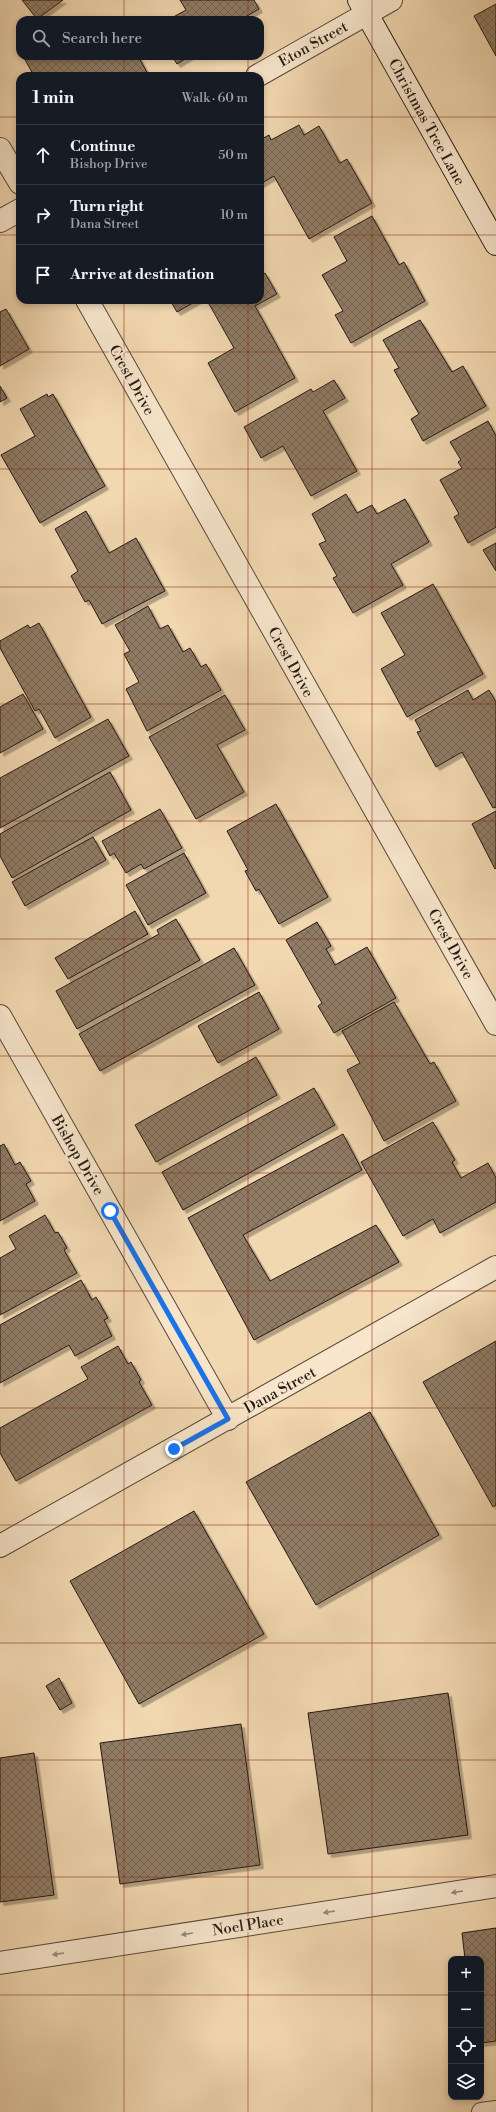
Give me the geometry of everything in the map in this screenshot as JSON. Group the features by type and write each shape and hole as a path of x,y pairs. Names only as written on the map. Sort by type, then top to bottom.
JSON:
{"street":[{"name":"Eton Street","path":"263,72 363,7 391,0"},
{"name":"Christmas Tree Lane","path":"363,7 496,244"},
{"path":"0,149 16,176"},
{"path":"0,221 16,212"},
{"name":"Crest Drive","path":"89,304 496,1024"},
{"name":"Bishop Drive","path":"0,1016 228,1419"},
{"name":"Dana Street","path":"0,1546 496,1267"},
{"name":"Noel Place","path":"0,1963 496,1886"}],"lane":[{"path":"481,2112 496,2110"}],"building":[{"path":"22,0 63,0 41,16 35,16"},
{"path":"180,0 254,0 259,9 247,16 175,16 186,10"},
{"path":"496,4 496,56 474,16"},
{"path":"25,60 140,60 147,72 32,72"},
{"path":"174,60 184,60 177,64"},
{"path":"299,125 304,135 319,126 340,163 347,159 372,203 309,239 274,176 264,182 264,138 269,135 271,140"},
{"path":"372,216 399,265 404,262 425,301 351,343 335,315 343,311 322,275 347,261 334,237"},
{"path":"264,274 277,294 264,301"},
{"path":"172,304 191,304 177,312"},
{"path":"209,304 259,304 255,306 295,378 235,412 208,363 234,348"},
{"path":"6,309 29,349 0,366 0,312"},
{"path":"420,320 452,372 463,366 486,406 423,441 411,419 419,414 394,370 399,368 383,340"},
{"path":"334,380 345,398 323,411 357,471 311,496 283,446 261,458 244,427 311,389 313,392"},
{"path":"0,386 7,398 0,402"},
{"path":"47,394 48,397 53,394 105,486 40,523 1,455 35,436 20,409"},
{"path":"488,421 496,436 496,527 468,543 454,517 459,514 440,480 462,468 458,462 461,460 450,442"},
{"path":"346,494 357,513 372,505 377,514 405,499 429,542 391,564 403,585 353,613 333,578 337,576 319,544 326,541 312,514"},
{"path":"86,511 109,553 136,538 165,591 102,624 89,600 85,602 71,576 78,571 55,529"},
{"path":"496,543 496,571 483,550"},
{"path":"433,584 483,674 407,717 381,669 405,655 381,613"},
{"path":"148,606 160,629 168,625 183,652 190,648 201,667 206,664 221,690 147,731 126,689 139,682 124,654 130,651 115,625"},
{"path":"39,623 91,717 55,738 39,709 35,711 0,648 0,641 28,625 30,628"},
{"path":"468,690 473,700 489,690 496,702 496,807 493,808 462,752 436,767 417,732 421,731 415,720"},
{"path":"23,694 43,729 0,753 0,707"},
{"path":"225,695 245,730 217,745 244,792 196,819 149,737"},
{"path":"108,719 129,756 0,828 0,778"},
{"path":"110,772 131,810 12,878 0,856 0,834"},
{"path":"276,804 328,897 279,924 259,889 256,891 245,871 248,870 227,831"},
{"path":"160,809 182,848 144,869 141,864 126,873 114,853 110,856 102,841"},
{"path":"496,811 496,868 495,869 472,824"},
{"path":"93,837 106,860 25,906 12,882"},
{"path":"184,853 206,893 148,925 126,885"},
{"path":"135,911 148,934 68,979 55,958"},
{"path":"176,919 200,960 77,1029 56,991 159,934 157,930"},
{"path":"317,922 331,946 326,949 335,965 367,947 396,998 334,1033 318,1006 322,1003 286,940"},
{"path":"234,948 255,985 100,1071 79,1034"},
{"path":"259,992 279,1029 218,1063 198,1026"},
{"path":"394,1002 430,1064 434,1062 456,1101 384,1141 347,1070 360,1063 342,1031"},
{"path":"256,1057 277,1095 156,1162 135,1125"},
{"path":"314,1088 335,1125 183,1210 162,1172"},
{"path":"433,1122 455,1160 452,1162 461,1178 488,1163 496,1178 496,1202 440,1233 433,1219 403,1236 361,1162"},
{"path":"343,1134 362,1170 243,1235 270,1281 376,1225 399,1262 254,1340 188,1218"},
{"path":"4,1144 15,1165 20,1162 31,1181 26,1184 35,1201 0,1221 0,1146"},
{"path":"45,1215 55,1233 58,1232 67,1248 64,1250 77,1273 0,1315 0,1258 16,1249 9,1236"},
{"path":"81,1280 92,1300 96,1297 108,1318 104,1320 112,1336 75,1356 69,1345 0,1383 0,1325"},
{"path":"496,1341 496,1505 493,1507 423,1382"},
{"path":"118,1346 128,1364 131,1362 141,1380 139,1382 152,1405 16,1481 0,1453 0,1428 88,1379 81,1367"},
{"path":"370,1412 439,1535 316,1605 246,1482"},
{"path":"194,1511 264,1634 139,1704 70,1581"},
{"path":"59,1678 72,1703 60,1710 46,1686"},
{"path":"448,1693 468,1835 328,1854 308,1713"},
{"path":"241,1724 260,1865 120,1884 100,1743"},
{"path":"34,1753 54,1895 0,1902 0,1758"},
{"path":"496,1928 496,2041 484,2043 484,1956 465,1956 462,1933"}],"route":[{"path":"110,1211 228,1419 174,1449"}]}
